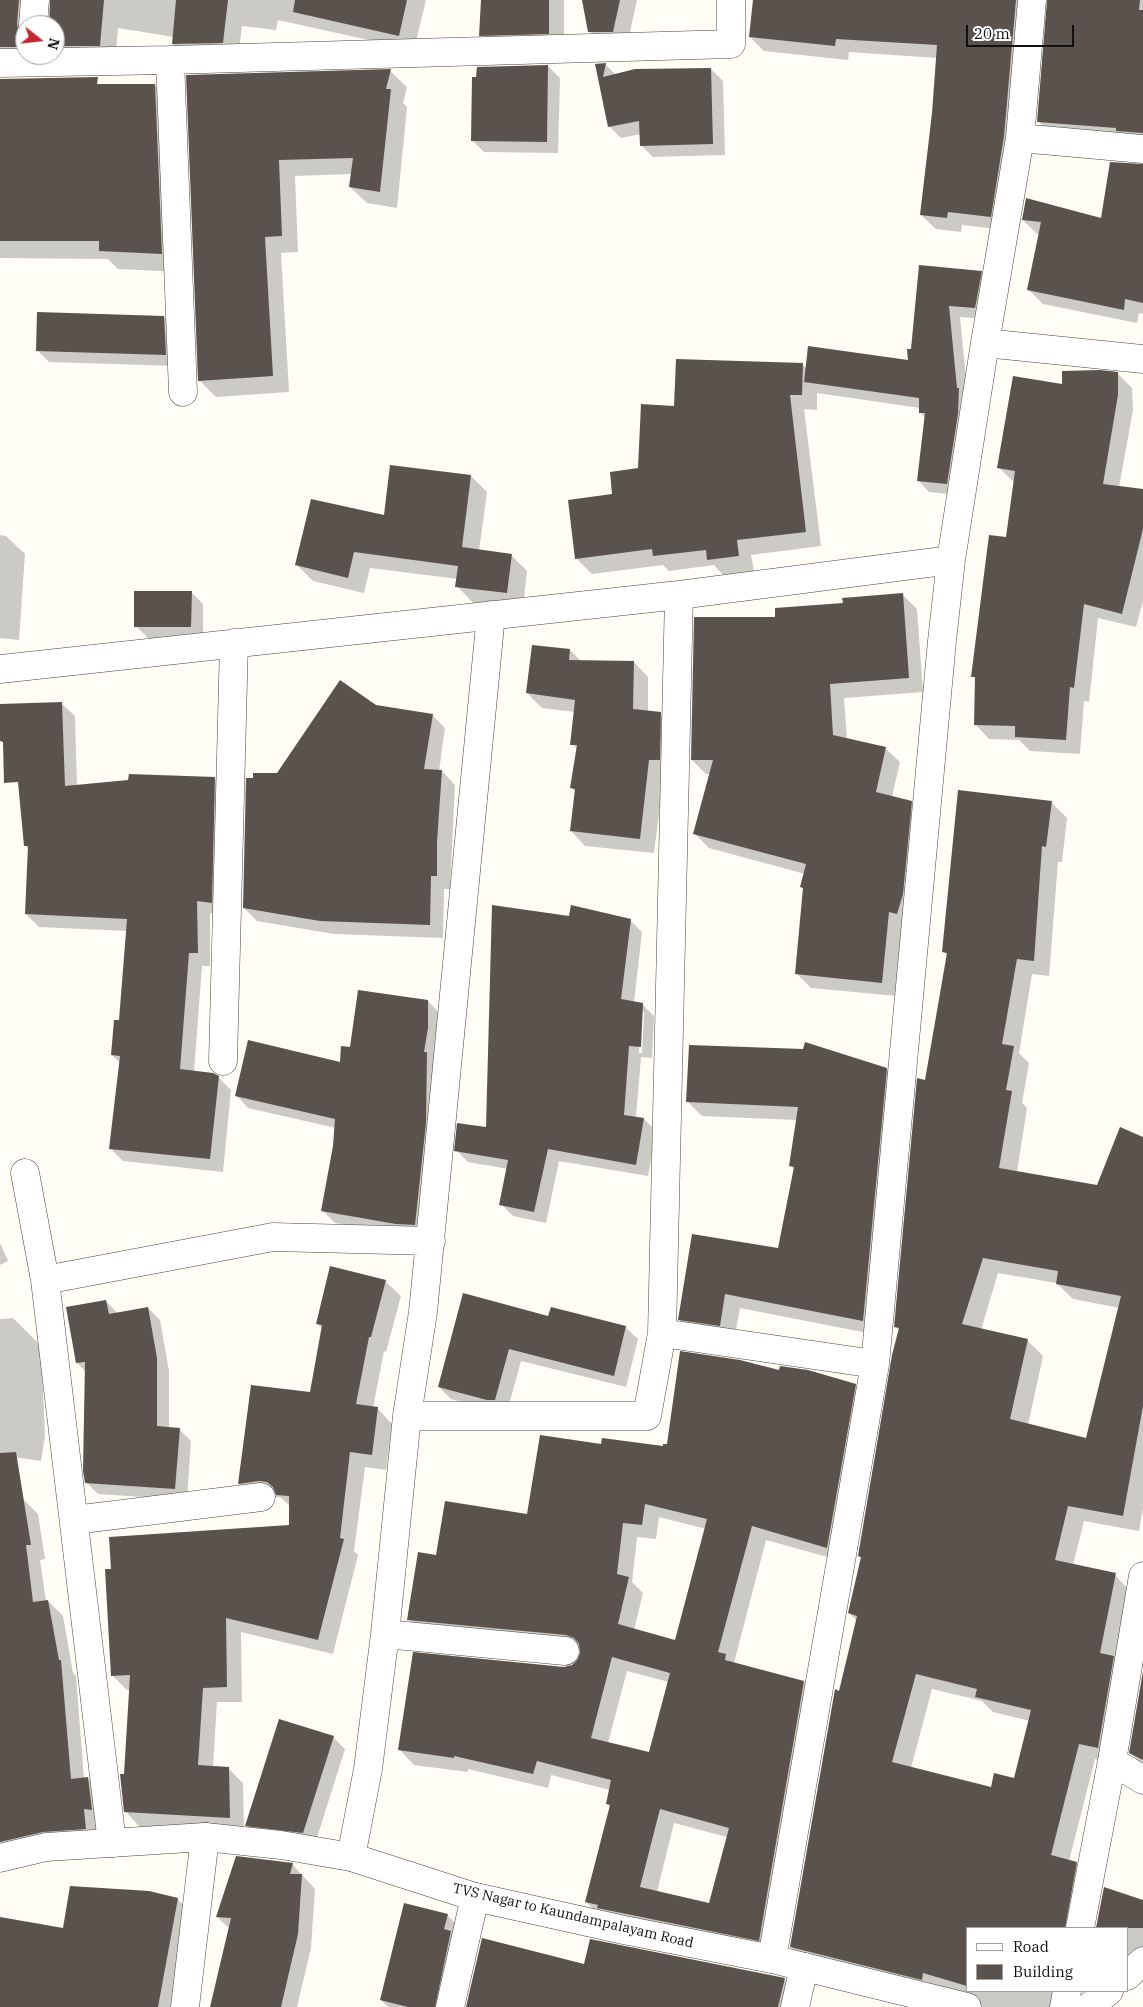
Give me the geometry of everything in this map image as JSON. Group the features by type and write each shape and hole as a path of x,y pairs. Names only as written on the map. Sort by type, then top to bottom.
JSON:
{"street":[{"path":"34,15 35,0"},
{"path":"65,58 170,60 731,44 731,0"},
{"path":"772,1959 875,1364 951,560 1020,138 1032,0"},
{"path":"0,62 15,60"},
{"path":"170,60 183,392"},
{"path":"1020,138 1143,149"},
{"path":"985,344 1143,359"},
{"path":"0,669 679,595 951,560"},
{"path":"407,1416 647,1416 662,1333 679,595"},
{"path":"351,1857 368,1769 385,1634 407,1416 423,1312 491,615"},
{"path":"222,1061 234,643"},
{"path":"25,1173 45,1280 112,1843"},
{"path":"45,1280 273,1237 430,1241"},
{"path":"662,1333 875,1364"},
{"path":"74,1520 261,1497"},
{"path":"1080,1927 1139,1632 1143,1576"},
{"path":"385,1634 564,1651"},
{"path":"1112,1761 1143,1780"},
{"path":"185,2007 205,1838"},
{"name":"TVS Nagar to Kaundampalayam Road","path":"0,1858 46,1847 205,1838 281,1845 351,1857 475,1897 624,1930 772,1959 968,2007"},
{"path":"450,2007 475,1897"},
{"path":"1128,1975 1143,1961"},
{"path":"795,2007 804,1967"},
{"path":"1064,2007 1067,1992"},
{"path":"1089,2007 1108,1992"}],"building":[{"path":"0,0 19,0 18,15 15,15 15,47 0,47"},
{"path":"50,0 104,0 100,46 65,46 65,15 49,15"},
{"path":"176,0 228,0 223,43 172,44"},
{"path":"295,0 407,0 399,36 293,12"},
{"path":"481,0 549,0 549,34 479,36"},
{"path":"582,0 620,0 613,32 588,32"},
{"path":"753,0 1016,0 1004,136 991,217 948,212 947,218 920,215 932,113 937,45 836,39 835,46 749,37"},
{"path":"1047,0 1140,0 1139,10 1143,10 1143,133 1116,131 1116,128 1037,122"},
{"path":"606,63 603,77 635,69 711,68 713,144 640,146 639,121 608,127 595,64"},
{"path":"548,65 547,142 471,141 472,77 476,77 477,67"},
{"path":"391,69 386,89 391,89 380,192 349,187 353,158 279,160 282,236 265,237 273,376 198,381 186,75"},
{"path":"98,77 97,84 155,84 162,254 99,251 99,241 0,241 0,79"},
{"path":"1110,162 1143,164 1143,303 1125,299 1124,310 1027,290 1041,222 1022,220 1026,198 1101,218"},
{"path":"919,265 982,271 975,308 949,306 957,388 959,388 958,414 947,484 917,481 925,413 919,413 919,398 804,382 808,346 908,360 907,349 911,349"},
{"path":"37,312 164,316 166,355 36,351"},
{"path":"676,359 803,363 802,395 790,395 806,532 737,540 739,556 707,560 706,550 653,556 652,549 575,559 568,500 612,494 610,472 638,468 641,404 674,406"},
{"path":"1100,370 1118,372 1118,395 1103,484 1143,489 1143,529 1122,614 1084,604 1074,688 1070,687 1066,740 1015,737 1015,726 974,725 975,677 971,677 989,535 1006,537 1015,471 997,468 1013,376 1062,384 1062,371"},
{"path":"390,465 471,475 462,547 512,554 507,593 455,587 458,566 354,552 348,578 295,565 311,499 384,515"},
{"path":"134,591 192,591 191,627 134,627"},
{"path":"903,593 909,678 830,684 833,735 886,747 876,792 912,801 903,894 897,914 889,912 882,983 795,974 803,888 800,887 806,864 693,834 713,760 691,760 694,617 775,617 775,608 843,603 842,598"},
{"path":"532,645 570,649 569,660 634,661 633,709 661,712 660,760 649,760 640,839 570,831 575,789 570,788 577,745 570,745 575,700 526,693"},
{"path":"340,680 376,705 433,714 424,769 442,770 437,842 437,876 431,876 430,925 320,921 243,908 246,778 253,778 253,773 277,773"},
{"path":"62,702 65,786 128,780 129,774 215,777 212,903 197,901 198,953 189,953 180,1069 213,1073 219,1076 210,1159 109,1149 120,1056 111,1055 114,1020 119,1020 127,919 25,914 28,846 24,846 18,782 4,783 3,742 0,741 0,704"},
{"path":"958,790 1052,801 1046,847 1042,846 1034,961 1017,959 1002,1044 1014,1046 1006,1090 1012,1091 999,1168 1097,1185 1120,1127 1143,1137 1143,1406 1123,1516 1068,1506 1055,1560 1116,1573 1100,1653 1114,1656 1098,1748 1079,1744 1051,1855 1077,1862 1065,1927 966,1927 966,1986 923,1973 922,1980 790,1947 835,1689 839,1691 857,1616 848,1613 861,1557 858,1556 892,1355 899,1328 894,1327 917,1078 925,1080 947,953 942,952","holes":["983,1258 1058,1271 1056,1284 1121,1296 1086,1438 1010,1419 1028,1339 962,1324","916,1674 977,1689 975,1697 1031,1710 1014,1778 994,1773 991,1787 892,1762"]},
{"path":"492,905 569,916 571,905 631,919 621,999 643,1003 641,1047 629,1046 624,1115 644,1118 636,1165 548,1149 534,1212 499,1205 508,1160 454,1151 457,1123 486,1127"},
{"path":"358,990 428,1000 428,1028 424,1052 427,1052 426,1123 415,1225 396,1224 321,1211 333,1146 335,1119 235,1096 248,1040 340,1062 341,1046 350,1047"},
{"path":"805,1042 887,1068 863,1321 725,1294 720,1326 678,1320 692,1234 778,1248 794,1167 789,1166 798,1107 686,1102 689,1045 803,1049"},
{"path":"330,1266 386,1280 371,1337 369,1337 356,1404 378,1407 372,1455 350,1452 340,1538 344,1539 318,1640 226,1618 227,1687 203,1688 198,1765 229,1767 230,1818 124,1812 120,1774 124,1774 130,1675 111,1676 105,1569 111,1569 109,1537 289,1525 289,1496 276,1495 273,1487 267,1482 259,1481 238,1484 251,1385 310,1392 322,1325 316,1324"},
{"path":"463,1293 548,1316 551,1307 626,1326 614,1376 509,1349 495,1400 487,1400 438,1387"},
{"path":"106,1300 109,1314 148,1307 157,1358 157,1426 180,1428 175,1489 85,1483 83,1471 85,1362 76,1363 66,1307"},
{"path":"680,1351 740,1360 779,1370 780,1366 808,1370 856,1384 827,1548 752,1526 718,1652 726,1654 725,1660 804,1681 759,1941 597,1908 598,1905 585,1902 610,1805 606,1804 611,1780 537,1761 533,1774 454,1756 454,1758 398,1750 413,1652 564,1667 572,1665 580,1653 579,1644 574,1638 566,1635 407,1620 418,1552 436,1555 445,1501 527,1514 540,1435 601,1444 602,1438 663,1446 663,1444 667,1444","holes":["645,1504 707,1519 675,1640 618,1624 629,1577 617,1574 623,1523 642,1525","612,1657 670,1673 649,1752 591,1738","660,1809 729,1828 709,1903 640,1887"]},
{"path":"16,1452 31,1545 26,1545 33,1602 48,1600 59,1660 61,1660 71,1779 88,1777 92,1810 84,1809 86,1829 43,1832 0,1842 0,1453"},
{"path":"1143,1671 1143,1760 1129,1753"},
{"path":"279,1719 334,1736 303,1833 245,1826"},
{"path":"236,1856 293,1863 290,1874 302,1874 298,1934 281,2007 210,2007 231,1918 216,1917"},
{"path":"70,1886 149,1891 178,1898 158,2007 0,2007 0,1917 63,1928"},
{"path":"1104,1887 1143,1900 1143,1928 1096,1927"},
{"path":"404,1903 448,1914 444,1929 451,1931 435,2007 408,2007 380,2000"},
{"path":"482,1938 584,1964 590,1939 785,1978 778,2007 466,2007"}]}
